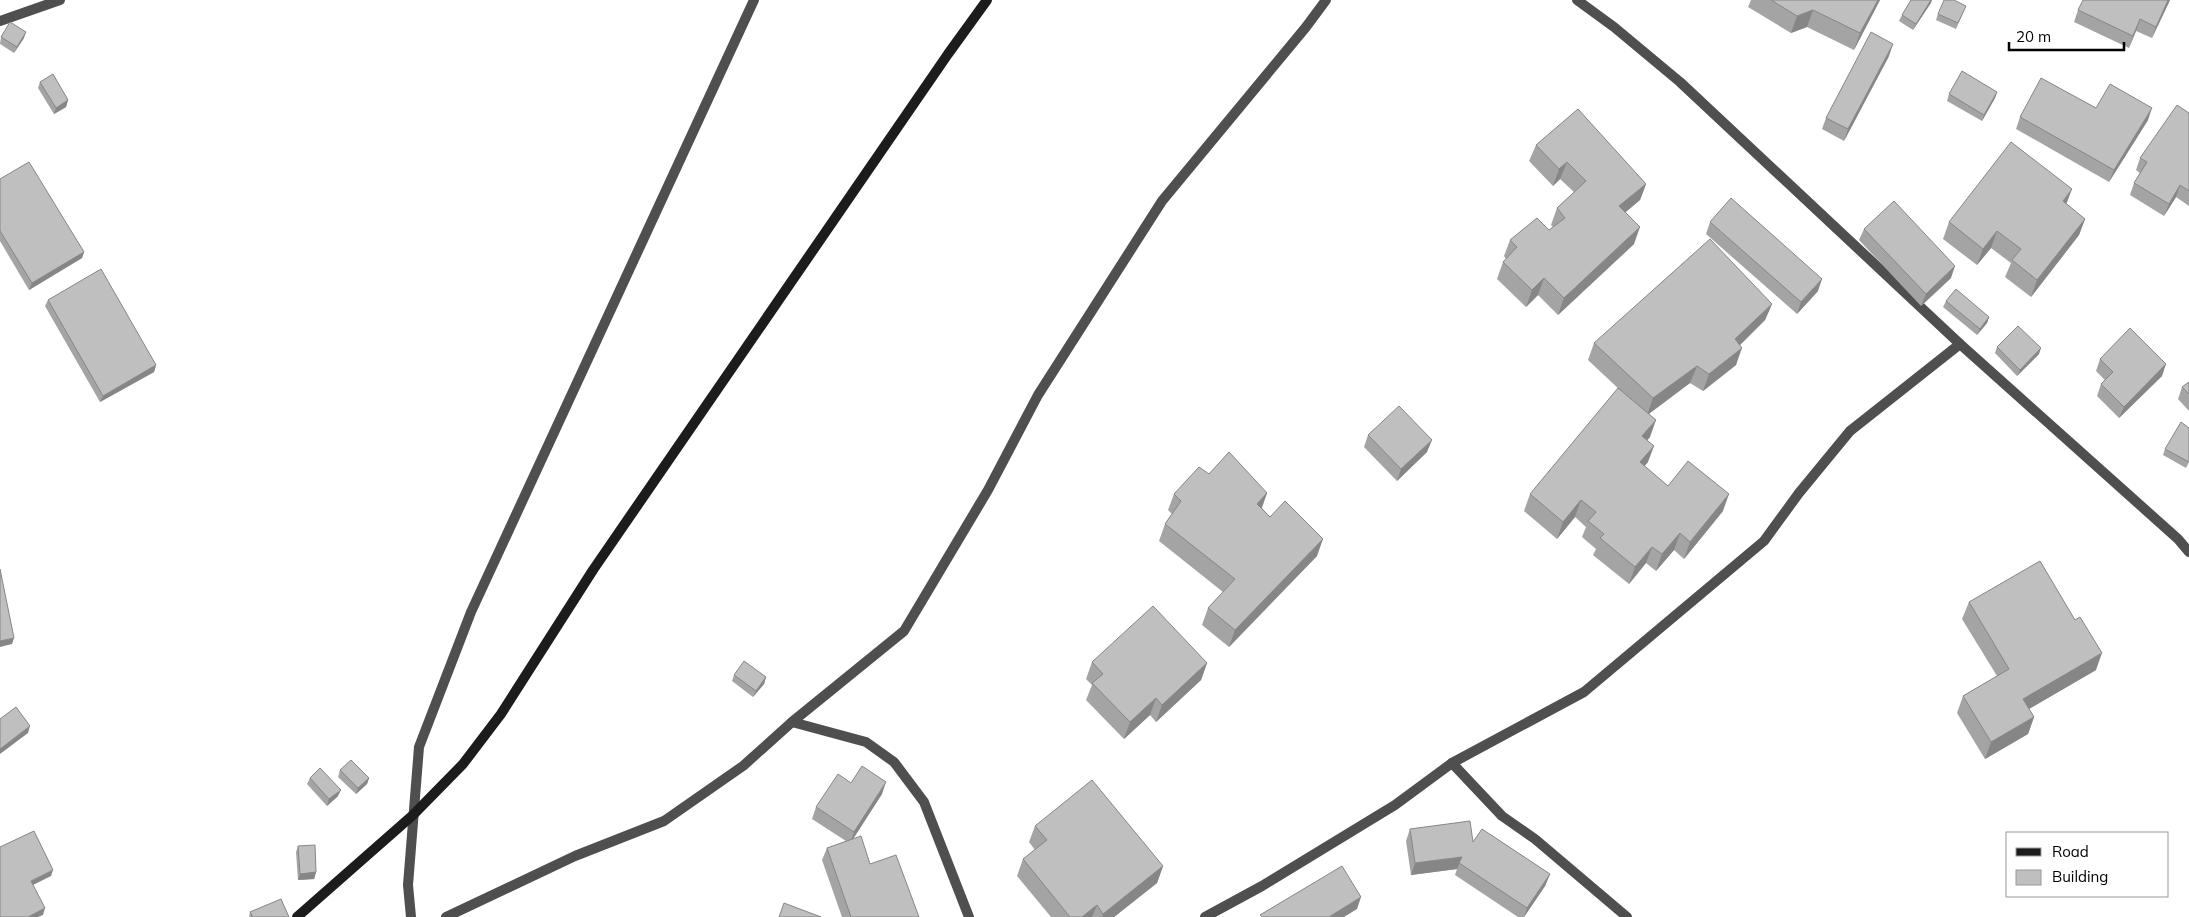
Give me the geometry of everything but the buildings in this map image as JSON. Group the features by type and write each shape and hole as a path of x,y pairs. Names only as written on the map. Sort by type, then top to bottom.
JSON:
{"street":[{"path":"0,21 60,0"},
{"path":"411,917 408,885 419,747 470,612 754,0"},
{"path":"297,917 413,815 463,764 501,714 592,570 987,0"},
{"path":"446,917 575,856 664,820 743,766 792,722 904,631 988,490 1038,395 1162,201 1306,27 1326,0"},
{"path":"1577,0 1614,27 1680,82 1960,344 2178,539 2189,552"},
{"path":"1205,917 1262,886 1395,806 1452,763 1584,692 1764,541 1799,493 1850,431 1960,344"},
{"path":"792,722 866,742 894,762 924,802 969,917"},
{"path":"1452,763 1502,816 1535,839 1627,917"}]}
